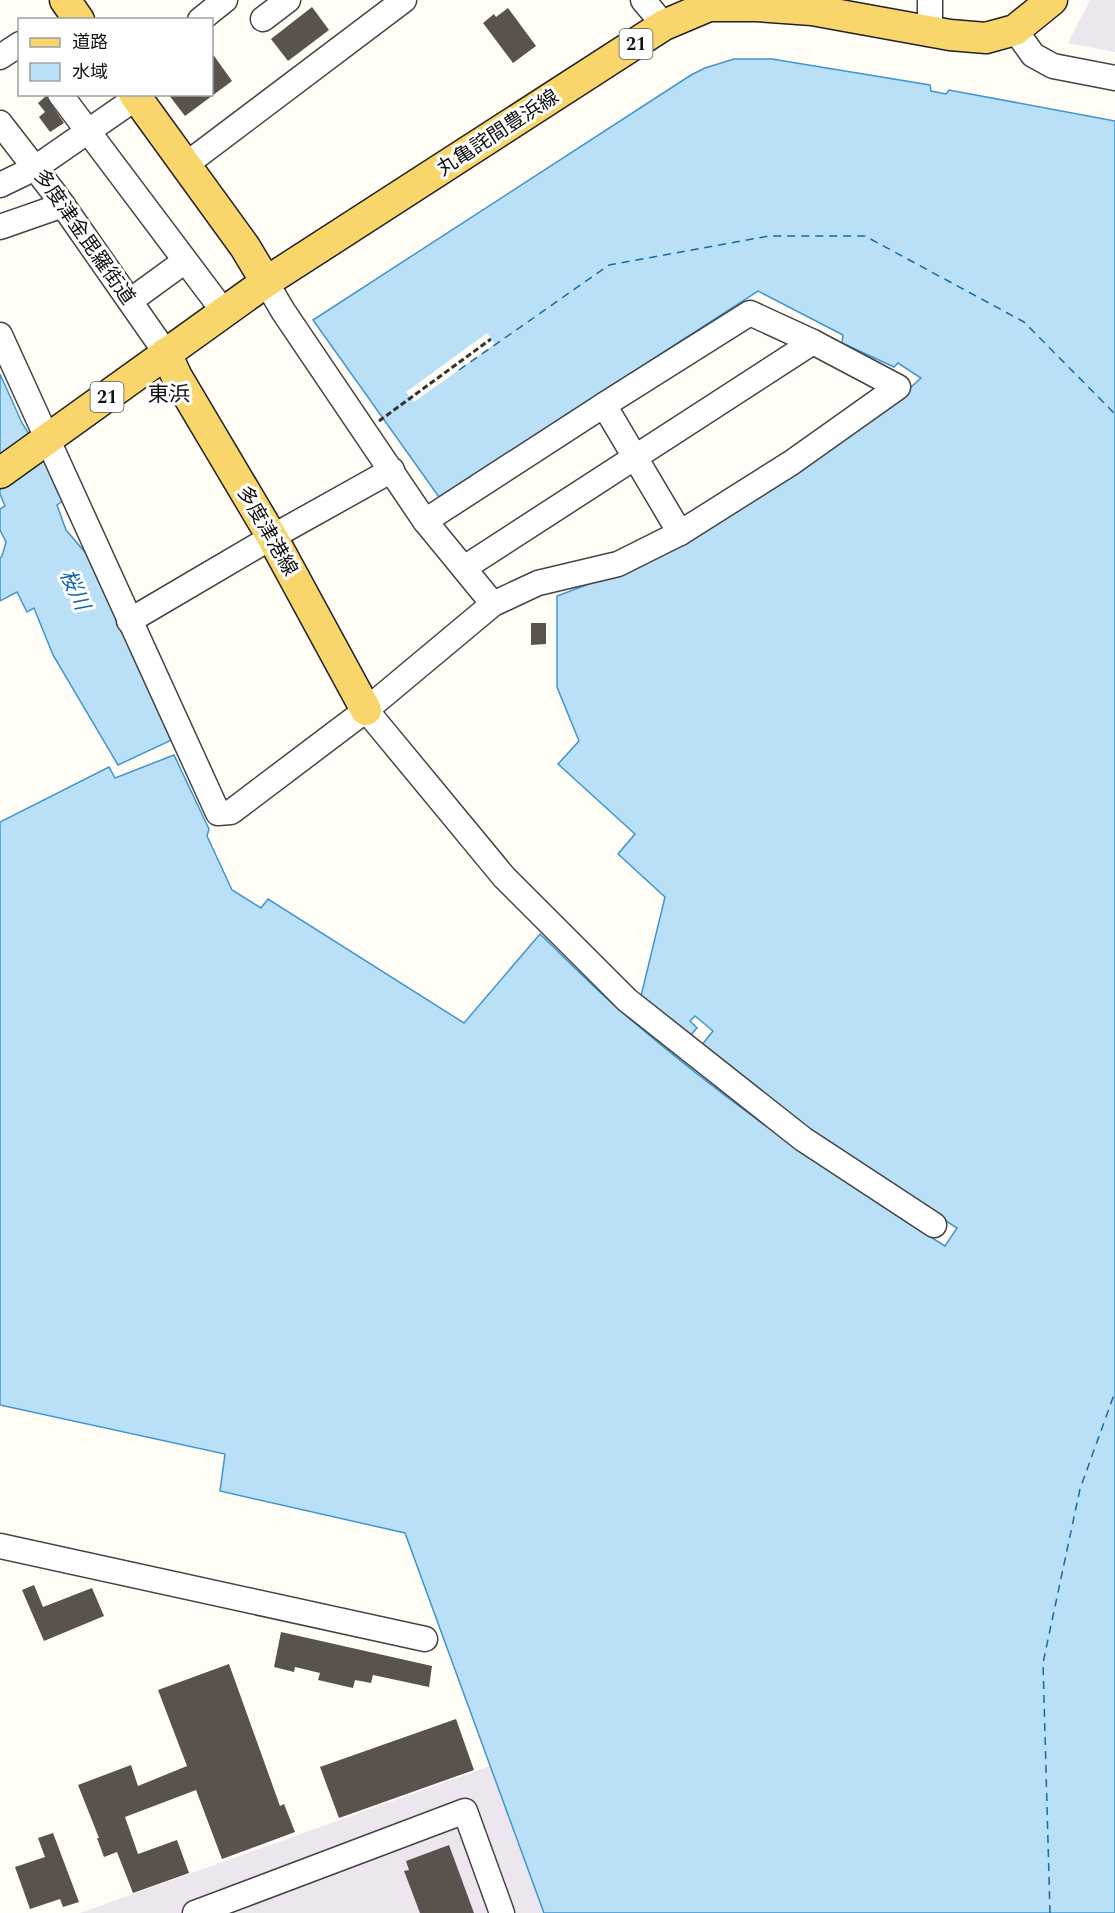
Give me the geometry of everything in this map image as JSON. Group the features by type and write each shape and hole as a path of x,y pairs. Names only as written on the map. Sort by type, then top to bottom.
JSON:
{"main road":[{"name":"丸亀詫間豊浜線","path":"0,473 266,282 664,25 709,3 812,10 950,35 986,38 1015,30 1052,0"},
{"path":"135,96 245,248 266,282"},
{"name":"多度津港線","path":"166,353 177,377 272,537 366,710"}],"street":[{"path":"202,18 225,0"},
{"path":"263,19 288,0"},
{"path":"184,166 404,0"},
{"path":"643,0 664,25"},
{"path":"930,0 930,31"},
{"path":"1015,30 1033,55 1053,66 1115,78"},
{"path":"0,57 18,45"},
{"path":"61,96 224,312"},
{"path":"0,185 35,168 135,96"},
{"name":"多度津金毘羅街道","path":"0,123 63,205 166,353"},
{"path":"0,227 63,205"},
{"path":"130,302 185,261"},
{"path":"266,282 282,311 425,521 493,604"},
{"path":"0,335 218,813 231,812 366,710 493,604 538,583 618,564 680,533 791,463 898,387 813,342 750,314 425,521"},
{"path":"464,568 813,342"},
{"path":"604,405 680,533"},
{"path":"129,621 392,470"},
{"path":"366,710 504,877 627,1000 803,1139 934,1225"},
{"path":"0,1546 425,1639"},
{"path":"195,1913 465,1811 502,1913"}],"path":[{"path":"378,422 491,339"}],"shaded area":[{"path":"1090,0 1115,0 1115,52 1068,43"},
{"path":"493,1765 549,1913 80,1913"}],"water":[{"path":"734,59 772,59 930,85 931,91 946,94 949,90 1115,121 1115,1913 544,1913 405,1533 220,1491 225,1454 0,1405 0,822 109,767 115,778 174,755 209,829 207,836 232,890 261,908 268,899 464,1023 540,934 591,984 661,1045 780,1136 945,1246 957,1228 877,1177 782,1111 701,1046 713,1031 695,1016 690,1021 697,1028 689,1037 641,996 665,897 618,854 635,834 558,764 579,741 557,687 557,596 610,576 902,395 921,378 898,363 894,367 842,343 843,335 758,291 439,497 313,320 691,75"},
{"name":"桜川","path":"0,374 22,423 53,472 66,499 57,505 66,530 96,565 176,738 118,765 53,655 34,608 27,612 17,592 0,601 0,558 6,542 0,530 0,509 5,506 0,494"}],"pier":[{"path":"487,333 495,344 414,402 406,392"}],"building":[{"path":"312,7 329,30 288,61 271,39"},
{"path":"508,8 536,46 513,63 483,23 494,14 496,17"},
{"path":"213,54 232,81 213,95"},
{"path":"46,96 64,123 50,132 39,117 45,112 38,103"},
{"path":"170,96 212,96 185,116"},
{"path":"531,623 546,623 546,644 531,645"},
{"path":"34,1585 43,1607 92,1588 104,1616 44,1641 22,1590"},
{"path":"281,1632 432,1666 429,1687 373,1675 371,1683 355,1680 353,1688 318,1680 320,1673 295,1667 294,1672 274,1667"},
{"path":"229,1664 280,1806 284,1804 295,1832 222,1859 196,1790 125,1817 138,1854 177,1840 189,1873 133,1893 117,1852 104,1857 78,1785 131,1765 138,1786 187,1766 158,1690"},
{"path":"456,1719 474,1770 339,1818 320,1767"},
{"path":"53,1833 79,1902 63,1907 60,1899 30,1909 15,1867 45,1857 38,1838"},
{"path":"449,1845 474,1913 420,1913 404,1871 409,1870 406,1861"}],"ferry route":[{"path":"459,370 609,265 769,236 865,236 1024,322 1115,414"},
{"path":"1050,1913 1043,1663 1080,1489 1115,1392"}],"district":[{"name":"東浜","path":"169,395"}]}
